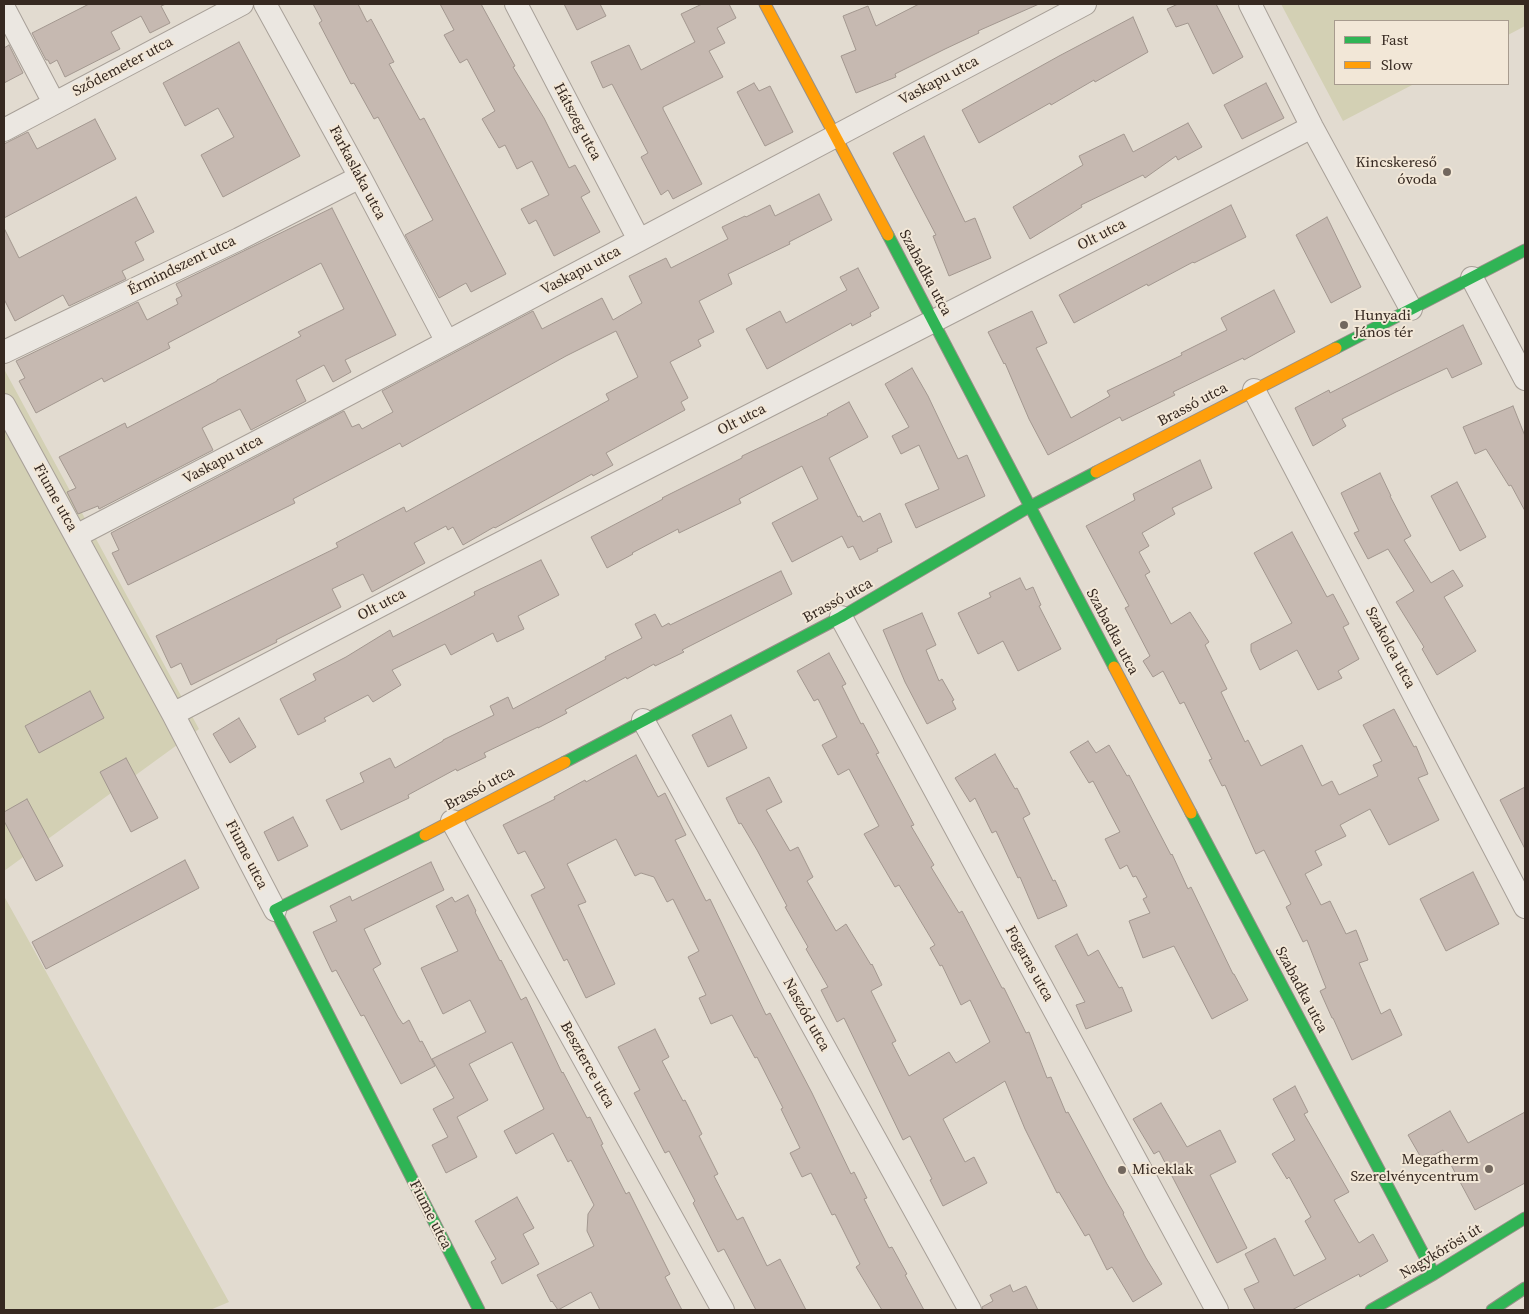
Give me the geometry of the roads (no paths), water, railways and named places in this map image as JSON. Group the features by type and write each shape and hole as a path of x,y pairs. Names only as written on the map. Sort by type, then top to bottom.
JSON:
{"street":[{"name":"Sződemeter utca","path":"4,130 242,4"},
{"name":"Farkaslaka utca","path":"265,4 360,177 446,342"},
{"name":"Hátszeg utca","path":"516,4 639,240"},
{"name":"Szabadka utca","path":"765,4 1434,1274"},
{"name":"Vaskapu utca","path":"76,536 836,136 1053,11 1085,4"},
{"path":"1250,4 1312,126 1411,309 1525,250"},
{"path":"4,8 54,103"},
{"name":"Olt utca","path":"173,714 452,568 1312,126"},
{"name":"Érmindszent utca","path":"4,352 239,239 360,177"},
{"path":"1472,278 1525,379"},
{"name":"Brassó utca","path":"275,910 841,617 1029,507 1411,309"},
{"name":"Szakolca utca","path":"1254,390 1525,907"},
{"name":"Fiume utca","path":"4,405 173,714 479,1310"},
{"name":"Fogaras utca","path":"841,617 1217,1310"},
{"name":"Naszód utca","path":"643,720 970,1310"},
{"name":"Beszterce utca","path":"452,820 723,1310"},
{"name":"Nagykőrösi út","path":"1371,1310 1525,1218"},
{"path":"1492,1310 1525,1288"}],"place":[{"name":"Kincskereső óvoda","path":"1447,172"},
{"name":"Hunyadi János tér","path":"1344,325"},
{"name":"Megatherm Szerelvénycentrum","path":"1489,1169"},
{"name":"Miceklak","path":"1122,1170"}]}
